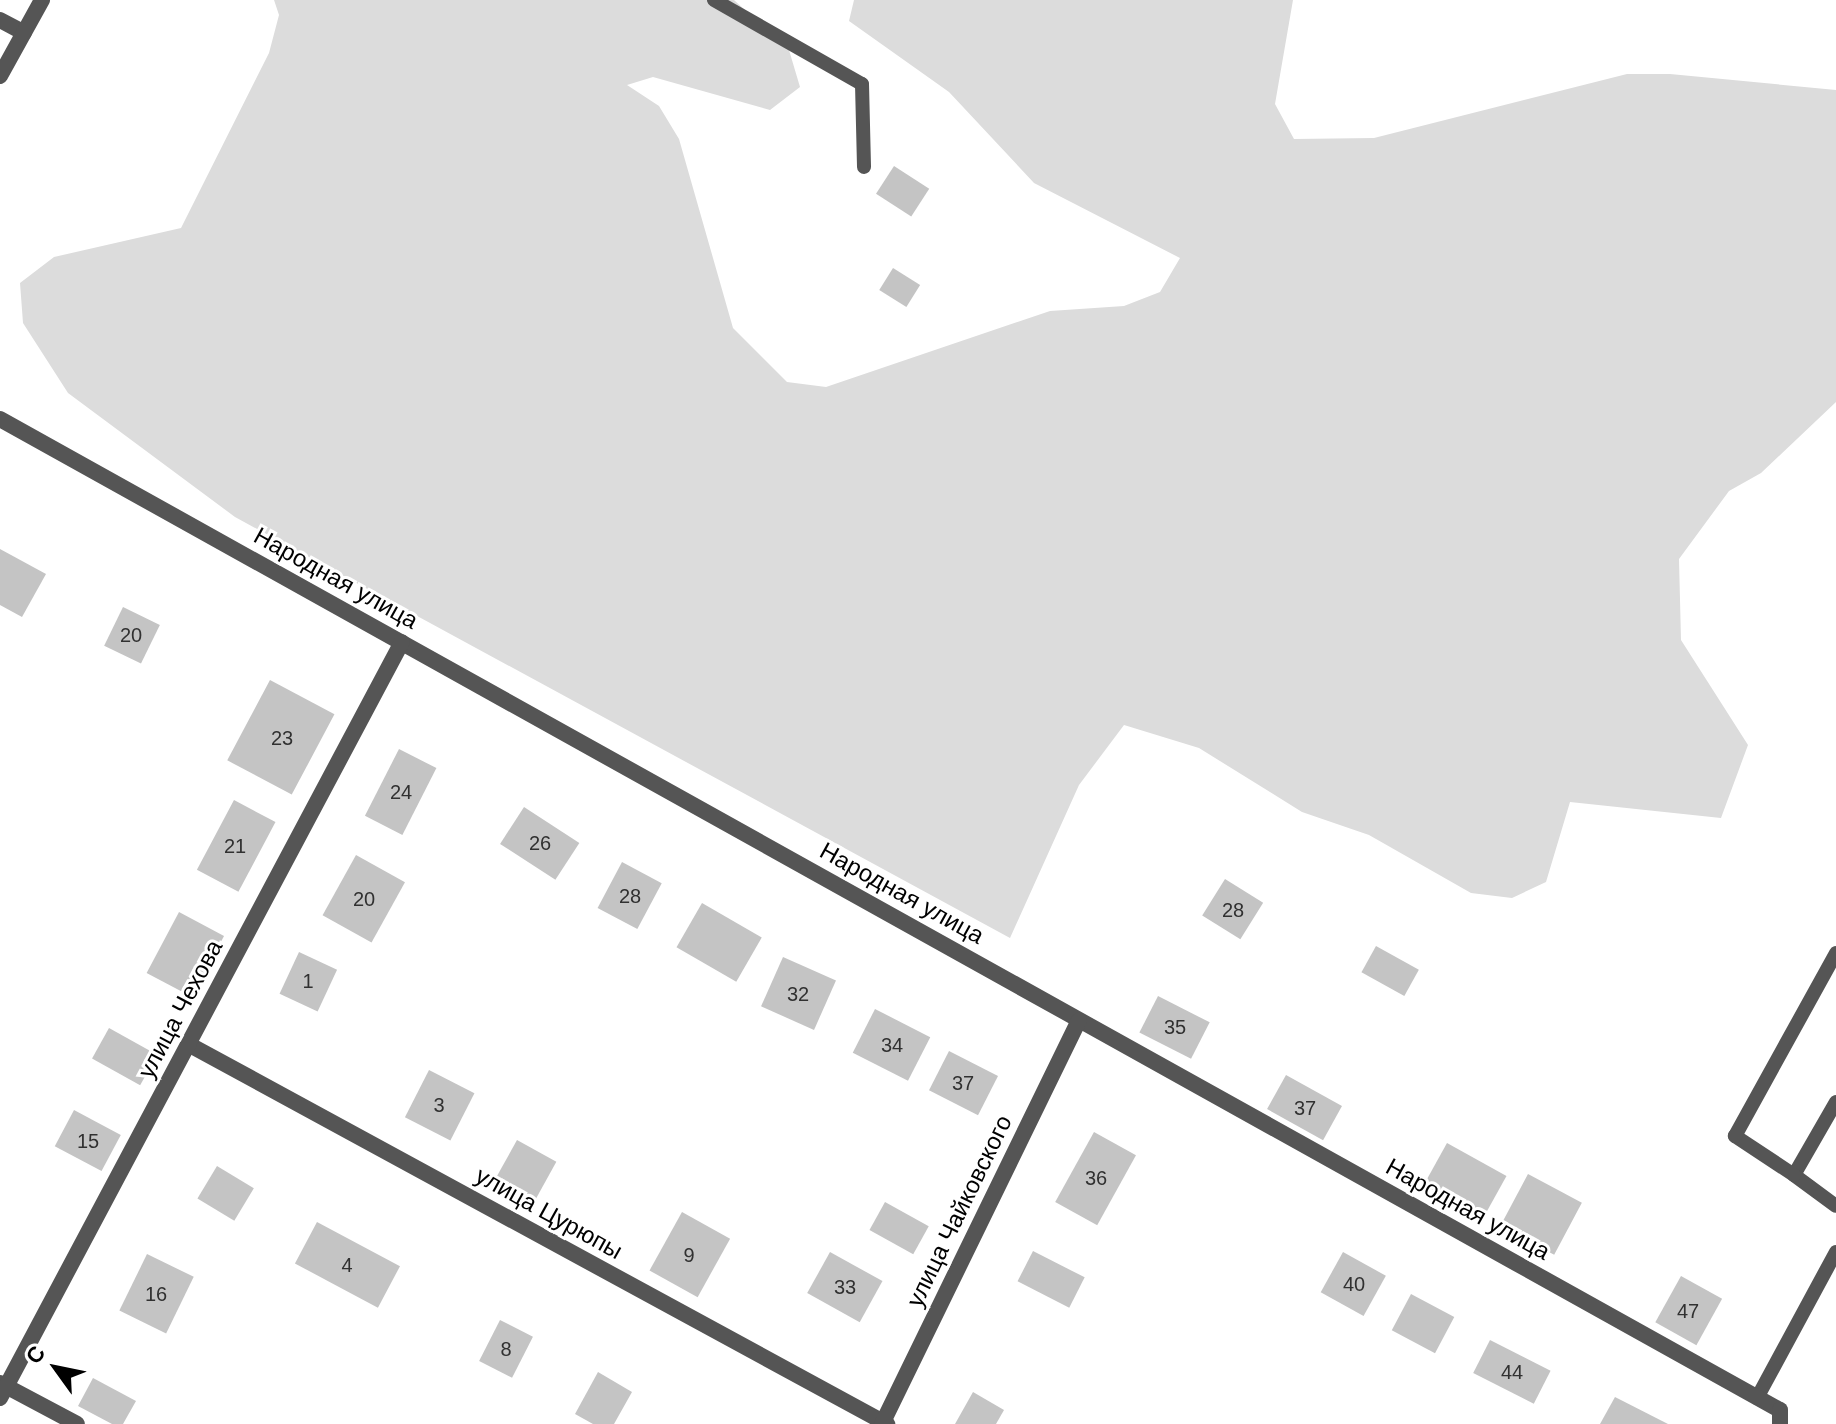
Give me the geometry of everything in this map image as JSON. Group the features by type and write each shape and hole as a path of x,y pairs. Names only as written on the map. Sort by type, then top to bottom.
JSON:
{"street":[{"path":"0,76 42,0"},
{"path":"0,20 24,33"},
{"name":"Народная улица","path":"0,419 1757,1398 1780,1417"},
{"name":"улица Чехова","path":"2,1389 402,642"},
{"name":"улица Чайковского","path":"884,1423 1079,1020"},
{"name":"улица Цурюпы","path":"188,1044 884,1423"},
{"path":"2,1389 77,1424"}],"lane":[{"path":"714,0 862,84 864,167"},
{"path":"1836,953 1735,1136 1836,1206"},
{"path":"1794,1175 1836,1102"},
{"path":"1757,1398 1836,1252"}],"shaded area":[{"path":"274,0 734,0 789,50 800,87 770,110 653,77 627,85 659,106 679,139 733,328 787,382 826,387 1050,311 1124,306 1160,292 1180,258 1034,183 949,92 849,21 854,0 1293,0 1275,104 1294,139 1374,138 1627,74 1670,74 1836,90 1836,402 1761,473 1729,491 1679,559 1681,640 1748,745 1721,818 1570,802 1546,882 1512,898 1471,893 1369,835 1302,812 1199,748 1124,725 1079,785 1010,938 235,517 68,393 23,323 20,283 54,257 181,228 269,53 279,15"}],"building":[{"path":"894,166 929,189 911,217 876,194"},
{"path":"893,268 920,285 906,307 879,290"},
{"path":"0,549 46,574 22,617 0,605"},
{"path":"123,607 160,625 141,664 104,646"},
{"path":"270,680 334,714 292,795 227,760"},
{"path":"399,749 436,768 402,835 365,816"},
{"path":"234,800 275,822 238,892 197,870"},
{"path":"524,807 579,843 555,880 500,844"},
{"path":"356,855 405,882 372,942 323,915"},
{"path":"622,862 662,883 637,929 598,908"},
{"path":"1225,879 1263,903 1240,939 1202,915"},
{"path":"702,903 762,938 736,982 676,947"},
{"path":"179,912 224,936 192,997 147,973"},
{"path":"1376,946 1419,970 1404,996 1361,972"},
{"path":"299,952 337,970 318,1011 280,994"},
{"path":"783,957 836,981 814,1030 761,1006"},
{"path":"1158,996 1210,1022 1191,1059 1139,1033"},
{"path":"875,1009 930,1037 908,1081 853,1053"},
{"path":"109,1028 157,1055 140,1085 92,1059"},
{"path":"949,1051 998,1076 978,1115 929,1090"},
{"path":"429,1070 474,1093 450,1140 405,1117"},
{"path":"1286,1075 1342,1106 1323,1140 1267,1109"},
{"path":"74,1110 121,1135 102,1171 55,1146"},
{"path":"1094,1132 1136,1155 1097,1225 1055,1202"},
{"path":"517,1140 556,1162 536,1199 496,1178"},
{"path":"1447,1143 1506,1176 1483,1218 1424,1185"},
{"path":"217,1166 254,1188 234,1221 197,1199"},
{"path":"1528,1174 1582,1203 1554,1255 1500,1226"},
{"path":"885,1202 929,1226 913,1254 869,1230"},
{"path":"682,1212 730,1239 698,1297 650,1271"},
{"path":"317,1222 400,1266 378,1308 295,1263"},
{"path":"1033,1251 1085,1277 1069,1308 1018,1281"},
{"path":"830,1252 882,1281 860,1322 807,1293"},
{"path":"1343,1252 1386,1276 1364,1316 1321,1292"},
{"path":"147,1254 194,1277 166,1333 119,1311"},
{"path":"1681,1276 1722,1299 1696,1345 1655,1322"},
{"path":"1411,1294 1454,1317 1435,1353 1392,1330"},
{"path":"500,1320 533,1337 512,1378 479,1361"},
{"path":"1490,1340 1551,1371 1534,1404 1473,1373"},
{"path":"598,1372 632,1392 614,1424 593,1424 575,1414"},
{"path":"93,1378 136,1401 123,1424 112,1424 78,1406"},
{"path":"973,1392 1004,1410 996,1424 955,1424"},
{"path":"1615,1397 1668,1424 1600,1424"}]}
